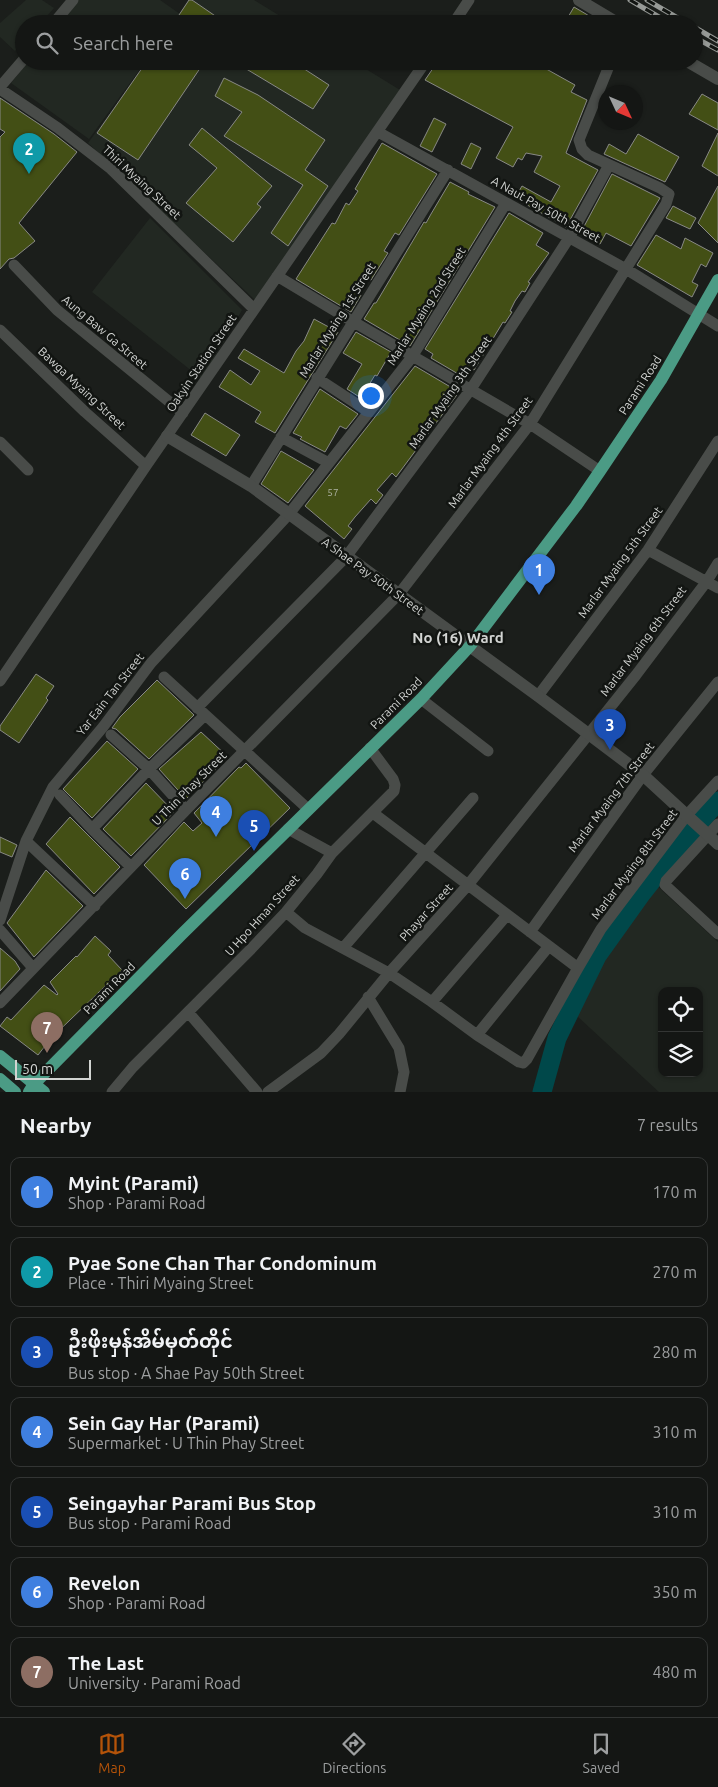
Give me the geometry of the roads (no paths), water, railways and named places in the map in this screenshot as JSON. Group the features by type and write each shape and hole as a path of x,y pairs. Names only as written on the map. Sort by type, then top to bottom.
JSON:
{"main road":[{"name":"Parami Road","path":"31,1088 421,698 470,646 576,506 600,471 661,380 718,280"},
{"path":"0,1056 31,1088 44,1092"},
{"path":"0,1079 16,1092"}],"street":[{"path":"60,15 73,0"},
{"path":"459,15 469,0"},
{"path":"579,0 604,15"},
{"path":"0,88 15,70"},
{"name":"Oakyin Station Street","path":"0,681 420,70"},
{"path":"607,70 579,140 582,149 588,155 609,165"},
{"path":"702,70 718,79"},
{"name":"Thiri Myaing Street","path":"0,88 58,128 111,169 254,309"},
{"name":"A Naut Pay 50th Street","path":"378,132 626,269 718,326"},
{"name":"Marlar Myaing 3th Street","path":"92,829 346,557 471,390 569,238 609,165"},
{"name":"Marlar Myaing 4th Street","path":"399,594 530,424 666,204 669,194 609,165"},
{"name":"Marlar Myaing 1st Street","path":"251,486 448,170"},
{"name":"Marlar Myaing 2nd Street","path":"289,514 412,357 506,203"},
{"name":"Aung Baw Ga Street","path":"14,265 56,310 183,413"},
{"path":"277,276 352,322 530,424 600,471"},
{"name":"Bawga Myaing Street","path":"0,330 85,412 146,466"},
{"path":"317,378 369,412"},
{"name":"A Shae Pay 50th Street","path":"167,436 251,486 538,696 643,775 718,844"},
{"path":"281,437 329,463"},
{"name":"Marlar Myaing 5th Street","path":"538,696 648,550 718,441"},
{"path":"0,442 28,470"},
{"name":"Yar Eain Tan Street","path":"0,920 26,841 53,788 103,727 151,663 289,514"},
{"path":"648,550 718,588"},
{"name":"Marlar Myaing 6th Street","path":"589,735 718,563"},
{"name":"U Thin Phay Street","path":"0,1003 186,810 399,594"},
{"path":"164,677 308,809"},
{"name":"Marlar Myaing 7th Street","path":"530,932 643,775 718,682"},
{"path":"421,698 488,751"},
{"path":"112,735 149,769 186,810"},
{"name":"Phayar Street","path":"274,1091 321,1053 339,1034 368,997 468,886 589,735"},
{"name":"U Hpo Hman Street","path":"112,1092 133,1068 251,950 286,912 332,853 373,814 395,788 393,779 370,748"},
{"name":"Marlar Myaing 8th Street","path":"477,1035 519,1062 524,1063 601,929 718,781"},
{"path":"60,795 131,867"},
{"path":"343,948 473,798"},
{"path":"373,814 578,968"},
{"path":"718,824 707,833 666,881 665,885 718,934"},
{"path":"288,829 332,853"},
{"path":"26,841 95,906"},
{"path":"286,912 305,928 389,973 477,1035 549,946"},
{"path":"432,1002 507,915"},
{"path":"0,930 33,968"},
{"path":"368,997 399,1048 404,1072 400,1092"},
{"path":"188,1012 257,1092"}],"waterway":[{"path":"542,1092 557,1038 597,956 642,893 718,801"}],"railway":[{"path":"630,0 656,15"},
{"path":"647,0 673,15"},
{"path":"703,32 718,41"},
{"path":"703,42 718,50"}],"place":[{"name":"Pyae Sone Chan Thar Condominum","path":"29,174"},
{"name":"Myint (Parami)","path":"539,595"},
{"name":"ဦးဖိုးမှန်အိမ်မှတ်တိုင်","path":"610,750"},
{"name":"Sein Gay Har (Parami)","path":"216,837"},
{"name":"Seingayhar Parami Bus Stop","path":"254,851"},
{"name":"Revelon","path":"185,899"},
{"name":"The Last","path":"47,1053"}],"district":[{"name":"No (16) Ward","path":"458,637"}]}
